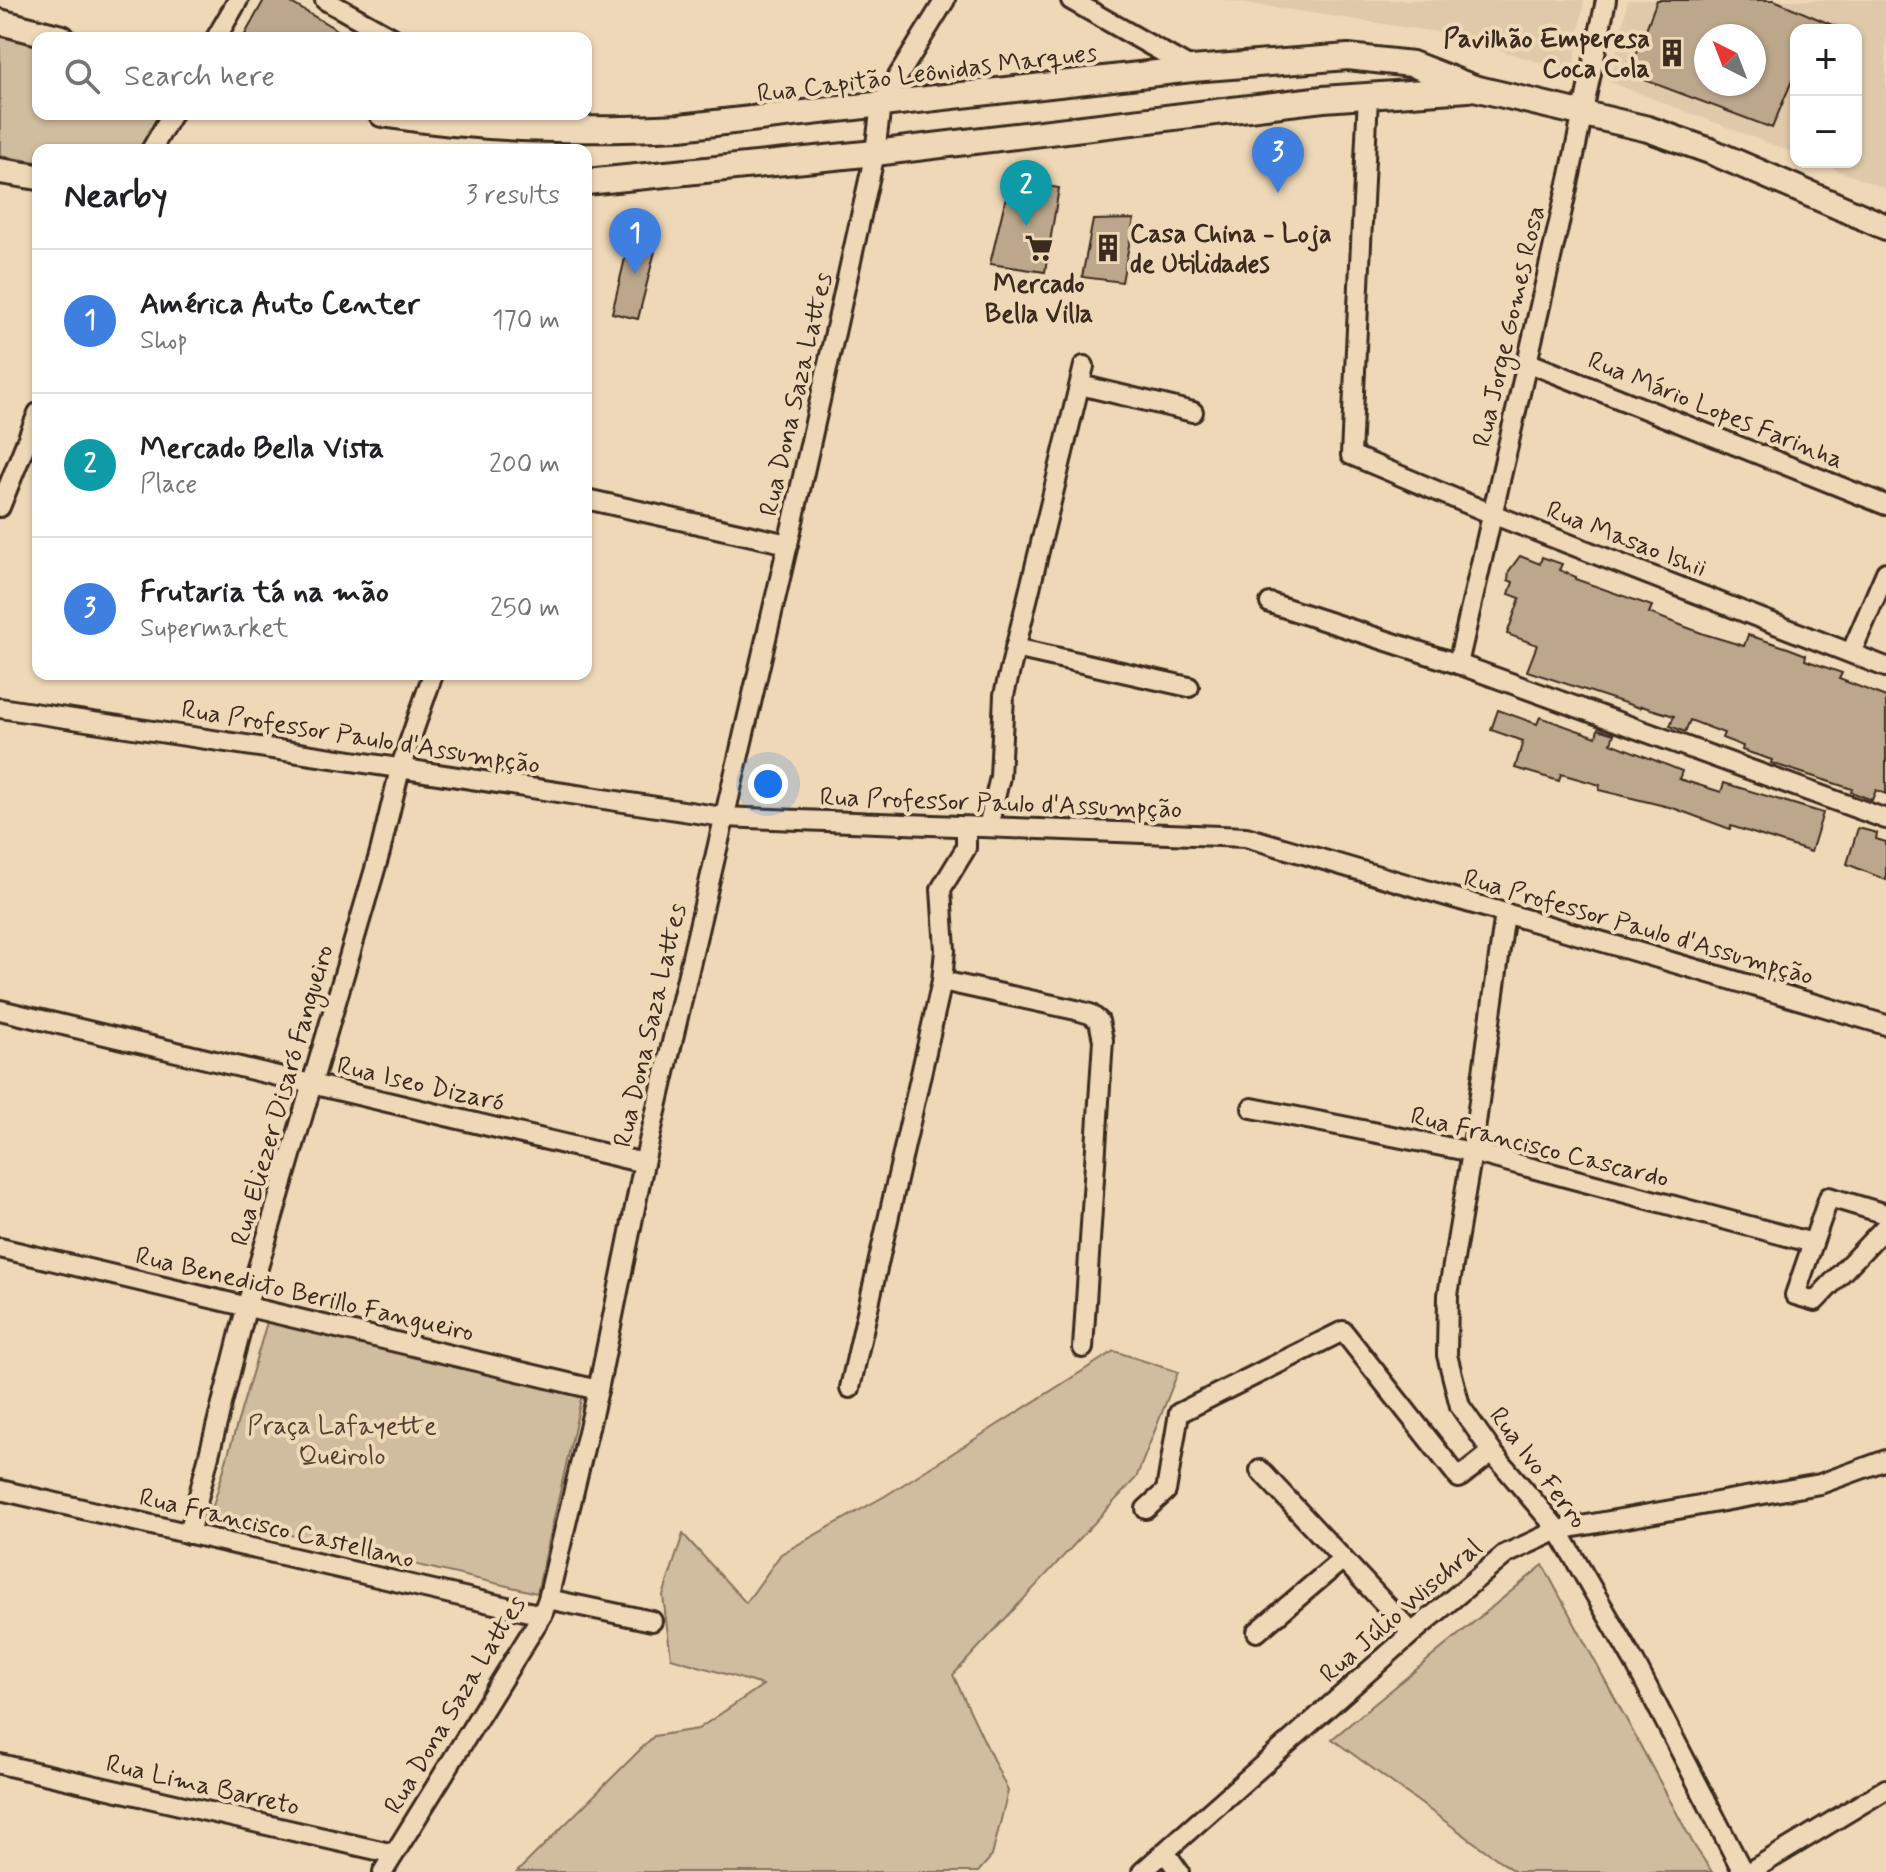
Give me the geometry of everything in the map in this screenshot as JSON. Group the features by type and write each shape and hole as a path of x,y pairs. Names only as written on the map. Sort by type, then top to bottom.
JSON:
{"main road":[{"path":"0,22 39,32"},
{"name":"Rua Capitão Leônidas Marques","path":"463,120 565,131 680,127 1192,69 1348,57 1412,64 1474,88 1583,111 1648,129 1710,151 1886,227"},
{"name":"Rua Capitão Leônidas Marques","path":"592,185 1368,96 1474,88"},
{"path":"0,171 32,176"}],"street":[{"path":"219,32 238,0"},
{"path":"325,0 382,32"},
{"path":"881,104 945,0"},
{"path":"1071,0 1192,69"},
{"name":"Rua Jorge Gomes Rosa","path":"1458,664 1606,0"},
{"name":"Rua Masao Ishii","path":"1368,96 1351,455 1492,514 1886,667"},
{"name":"Rua Dona Saza Lattes","path":"383,1872 545,1607 598,1390 644,1163 788,544 875,153 881,104"},
{"path":"154,144 168,120"},
{"path":"545,120 565,131"},
{"name":"Rua Mário Lopes Farinha","path":"1527,362 1886,505"},
{"path":"988,827 1000,777 1002,707 1082,376 1193,412"},
{"path":"0,507 32,428"},
{"path":"592,500 788,544"},
{"path":"1851,653 1886,572"},
{"path":"1270,603 1458,664 1886,819"},
{"path":"1015,648 1189,687"},
{"name":"Rua Eliezer Disaró Fangueiro","path":"189,1534 247,1305 380,852 400,769 431,680"},
{"name":"Rua Professor Paulo d'Assumpção","path":"0,708 723,817 1246,837 1886,1025"},
{"path":"850,1388 942,981 945,950 941,889 966,848 966,827"},
{"name":"Rua Ivo Ferro","path":"1505,913 1472,1152 1448,1295 1447,1355 1460,1406 1492,1452 1558,1530 1635,1663 1743,1872"},
{"path":"942,981 1076,1010 1090,1014 1099,1021 1103,1040 1083,1348"},
{"name":"Rua Iseo Dizaró","path":"0,1010 644,1163"},
{"name":"Rua Francisco Cascardo","path":"1252,1108 1472,1152 1813,1243"},
{"path":"1886,1214 1829,1197 1795,1295 1815,1301 1886,1226"},
{"name":"Rua Benedicto Berillo Fangueiro","path":"0,1248 598,1390"},
{"path":"1146,1509 1166,1491 1179,1413 1343,1331 1459,1478 1492,1452"},
{"name":"Rua Júlio Wischral","path":"1142,1872 1506,1554 1558,1530 1820,1484 1886,1460"},
{"path":"1260,1470 1412,1633"},
{"name":"Rua Francisco Castellano","path":"0,1490 189,1534 545,1607 652,1621"},
{"path":"1257,1632 1343,1559"},
{"name":"Rua Lima Barreto","path":"0,1764 394,1854"},
{"path":"1749,1872 1886,1789"},
{"path":"1165,1852 1179,1872"}],"shaded area":[{"path":"1224,0 1584,0 1573,72 1436,32"},
{"path":"1628,0 1886,0 1886,189 1832,168 1862,168 1862,24 1790,24 1790,152 1610,82"}],"green space":[{"path":"0,36 32,44 32,120 156,120 142,144 32,144 32,161 0,156"},
{"name":"Praça Lafayette Queirolo","path":"270,1312 582,1395 537,1593 210,1516"},
{"path":"1114,1351 1178,1372 1136,1478 953,1675 1008,1791 992,1856 978,1872 517,1872 654,1736 698,1729 763,1685 671,1658 663,1596 683,1534 746,1603 781,1554 885,1496"},
{"path":"1543,1565 1694,1845 1712,1872 1515,1872 1332,1739"}],"building":[{"path":"264,0 286,0 341,32 246,32"},
{"name":"Pavilhão Emperesa Coca Cola","path":"1657,0 1774,0 1830,24 1790,24 1790,85 1772,128 1629,74"},
{"path":"1010,180 1059,188 1045,272 990,264"},
{"name":"Casa China - Loja de Utilidades","path":"1134,219 1122,282 1082,277 1093,220"},
{"path":"632,229 659,235 638,319 612,313"},
{"path":"1520,556 1540,564 1542,557 1562,564 1559,570 1575,579 1652,606 1649,613 1704,634 1744,646 1748,635 1788,648 1806,655 1805,660 1842,673 1839,679 1886,697 1886,794 1876,790 1872,800 1851,792 1852,789 1771,763 1772,760 1742,750 1743,746 1722,738 1724,733 1690,720 1685,732 1670,726 1674,716 1527,671 1537,645 1507,634 1520,598 1509,594 1513,582 1508,580 1509,571"},
{"path":"1498,710 1537,724 1540,717 1596,737 1598,729 1614,734 1611,743 1682,771 1679,779 1721,792 1724,783 1823,813 1811,852 1731,826 1730,829 1673,808 1599,790 1600,785 1561,774 1559,781 1515,768 1523,741 1491,730"},
{"path":"1858,828 1877,833 1876,839 1886,842 1886,880 1847,864"}],"place":[{"name":"Pavilhão Emperesa Coca Cola","path":"1672,53"},
{"name":"Frutaria tá na mão","path":"1278,193"},
{"name":"Mercado Bella Vista","path":"1026,226"},
{"name":"Mercado Bella Villa","path":"1039,248"},
{"name":"Casa China - Loja de Utilidades","path":"1108,248"},
{"name":"América Auto Center","path":"635,274"}]}
